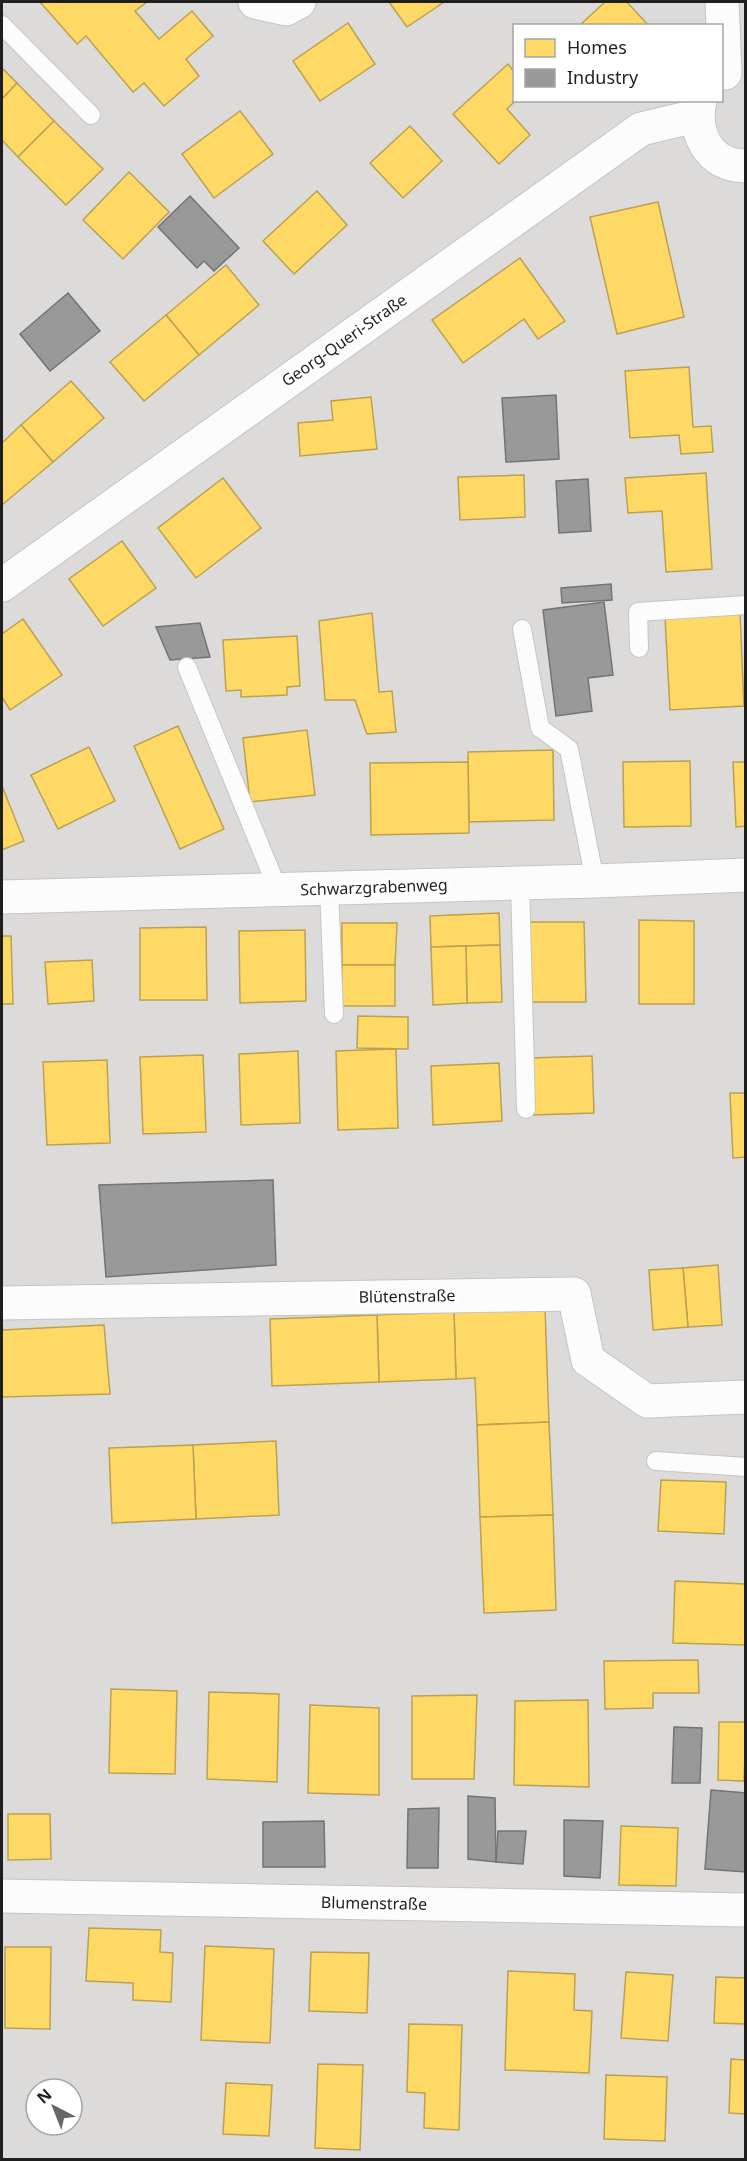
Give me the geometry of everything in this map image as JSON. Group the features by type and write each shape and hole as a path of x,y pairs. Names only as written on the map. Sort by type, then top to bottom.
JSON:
{"street":[{"path":"255,2 286,9 299,2"},
{"path":"722,2 731,73"},
{"path":"698,108 703,142 713,154 731,165 745,169"},
{"name":"Georg-Queri-Straße","path":"2,585 641,129 698,108"},
{"name":"Schwarzgrabenweg","path":"2,897 746,875"},
{"name":"Blütenstraße","path":"2,1303 574,1294 588,1360 647,1401 746,1397"},
{"name":"Blumenstraße","path":"2,1896 746,1910"}],"lane":[{"path":"2,25 91,115"},
{"path":"639,648 638,612 746,604"},
{"path":"522,629 540,728 569,749 595,881"},
{"path":"187,667 278,890"},
{"path":"520,883 526,1109"},
{"path":"329,888 334,1014"},
{"path":"656,1461 746,1467"}],"shaded area":[{"path":"2,2 745,2 745,2159 2,2159"}],"building: Homes":[{"path":"40,2 147,2 135,11 159,39 192,11 213,36 186,59 199,76 164,106 144,83 133,92 86,36 77,44"},
{"path":"389,2 444,2 407,27"},
{"path":"605,2 627,2 647,24 581,24"},
{"path":"348,23 375,64 320,101 293,61"},
{"path":"508,64 513,71 514,102 507,109 530,135 499,164 453,114"},
{"path":"2,68 17,83 2,99"},
{"path":"17,83 54,121 18,157 2,140 2,99"},
{"path":"240,111 273,154 214,198 182,154"},
{"path":"54,121 103,169 66,205 18,157"},
{"path":"410,126 442,161 403,198 370,163"},
{"path":"129,172 169,212 123,259 83,220"},
{"path":"317,191 347,225 294,274 263,241"},
{"path":"658,202 684,317 617,334 590,217"},
{"path":"520,258 565,321 538,339 524,319 463,363 432,320"},
{"path":"226,265 259,305 199,355 166,315"},
{"path":"166,315 199,355 144,401 110,362"},
{"path":"689,367 693,427 711,426 713,452 681,454 679,435 630,438 625,371"},
{"path":"71,381 104,418 53,462 21,425"},
{"path":"371,397 377,449 300,456 298,423 333,420 331,401"},
{"path":"21,425 53,462 2,505 2,443"},
{"path":"706,473 712,569 666,572 662,511 628,513 625,478"},
{"path":"524,475 525,517 460,520 458,477"},
{"path":"223,478 261,528 196,578 158,528"},
{"path":"122,541 156,588 103,626 69,579"},
{"path":"372,613 379,692 392,691 396,732 367,734 355,700 325,700 319,621"},
{"path":"740,614 744,706 670,710 665,618"},
{"path":"23,619 62,675 10,710 2,697 2,634"},
{"path":"297,636 300,686 287,687 287,695 241,697 241,690 226,691 223,640"},
{"path":"178,726 224,829 180,849 134,746"},
{"path":"307,730 315,795 250,802 243,738"},
{"path":"89,747 115,801 58,829 31,775"},
{"path":"553,750 554,820 469,822 468,752"},
{"path":"690,761 691,826 624,827 623,762"},
{"path":"468,762 469,833 371,835 370,763"},
{"path":"733,762 746,762 746,826 736,827"},
{"path":"2,786 24,841 2,850"},
{"path":"499,913 500,945 431,947 430,916"},
{"path":"639,920 694,921 694,1004 639,1004"},
{"path":"529,922 584,922 586,1002 530,1002"},
{"path":"342,923 397,923 395,965 342,965"},
{"path":"206,927 207,1000 140,1000 140,928"},
{"path":"305,930 306,1001 240,1003 239,931"},
{"path":"2,936 11,936 13,1004 2,1004"},
{"path":"500,945 502,1002 467,1003 466,946"},
{"path":"466,946 467,1003 433,1005 431,947"},
{"path":"92,960 94,1001 48,1004 45,962"},
{"path":"342,965 395,965 395,1006 341,1006"},
{"path":"358,1016 408,1017 408,1049 357,1048"},
{"path":"396,1049 398,1128 338,1130 336,1051"},
{"path":"298,1051 300,1123 241,1125 239,1054"},
{"path":"203,1055 206,1132 143,1134 140,1057"},
{"path":"592,1056 594,1113 533,1115 530,1058"},
{"path":"107,1060 110,1143 47,1145 43,1062"},
{"path":"499,1063 502,1121 433,1125 431,1066"},
{"path":"730,1093 746,1093 746,1157 733,1158"},
{"path":"718,1265 722,1325 688,1327 683,1268"},
{"path":"683,1268 688,1327 653,1330 649,1270"},
{"path":"545,1308 549,1422 477,1425 475,1378 456,1379 454,1312"},
{"path":"454,1312 456,1379 379,1382 377,1315"},
{"path":"377,1315 379,1382 272,1386 270,1319"},
{"path":"104,1325 110,1394 2,1397 2,1330"},
{"path":"549,1422 553,1515 480,1517 477,1425"},
{"path":"276,1441 279,1515 196,1519 193,1445"},
{"path":"193,1445 196,1519 112,1523 109,1448"},
{"path":"661,1480 726,1482 724,1534 658,1531"},
{"path":"553,1515 556,1610 484,1613 480,1517"},
{"path":"675,1581 746,1584 746,1645 673,1643"},
{"path":"698,1660 699,1693 653,1693 653,1708 605,1709 604,1661"},
{"path":"111,1689 177,1691 175,1774 109,1773"},
{"path":"209,1692 279,1694 277,1782 207,1779"},
{"path":"477,1695 474,1779 412,1779 412,1696"},
{"path":"588,1700 589,1787 514,1785 515,1701"},
{"path":"310,1705 379,1708 379,1795 308,1793"},
{"path":"719,1722 746,1722 744,1781 718,1780"},
{"path":"8,1814 50,1814 51,1859 8,1860"},
{"path":"621,1826 678,1828 676,1886 619,1885"},
{"path":"89,1928 161,1930 160,1952 173,1953 171,2002 133,2000 133,1983 86,1981"},
{"path":"205,1946 274,1949 270,2043 201,2040"},
{"path":"5,1947 51,1947 50,2029 5,2028"},
{"path":"311,1952 369,1953 367,2013 309,2011"},
{"path":"508,1971 575,1974 574,2010 592,2011 589,2073 505,2070"},
{"path":"626,1972 673,1975 668,2041 621,2038"},
{"path":"716,1977 746,1978 746,2024 714,2023"},
{"path":"409,2024 462,2025 459,2130 424,2128 425,2093 407,2092"},
{"path":"731,2059 746,2060 746,2114 729,2113"},
{"path":"318,2064 363,2065 360,2150 315,2148"},
{"path":"606,2075 667,2077 665,2141 604,2139"},
{"path":"226,2083 272,2085 269,2136 223,2134"}],"building: Industry":[{"path":"190,196 239,248 214,271 204,261 197,268 158,227"},
{"path":"68,293 100,331 50,371 20,334"},
{"path":"556,395 559,459 506,462 502,398"},
{"path":"588,479 591,531 559,533 556,481"},
{"path":"611,584 612,600 562,603 561,588"},
{"path":"604,602 613,675 588,678 592,711 556,716 543,610"},
{"path":"200,623 210,657 170,660 156,627"},
{"path":"273,1180 276,1265 106,1277 99,1185"},
{"path":"674,1727 702,1728 700,1783 672,1783"},
{"path":"711,1790 746,1793 746,1872 705,1869"},
{"path":"468,1796 495,1798 496,1862 468,1859"},
{"path":"439,1808 438,1868 407,1868 408,1809"},
{"path":"564,1820 603,1821 600,1878 564,1876"},
{"path":"324,1821 325,1867 263,1867 263,1822"},
{"path":"498,1831 526,1831 523,1864 496,1862"}]}
